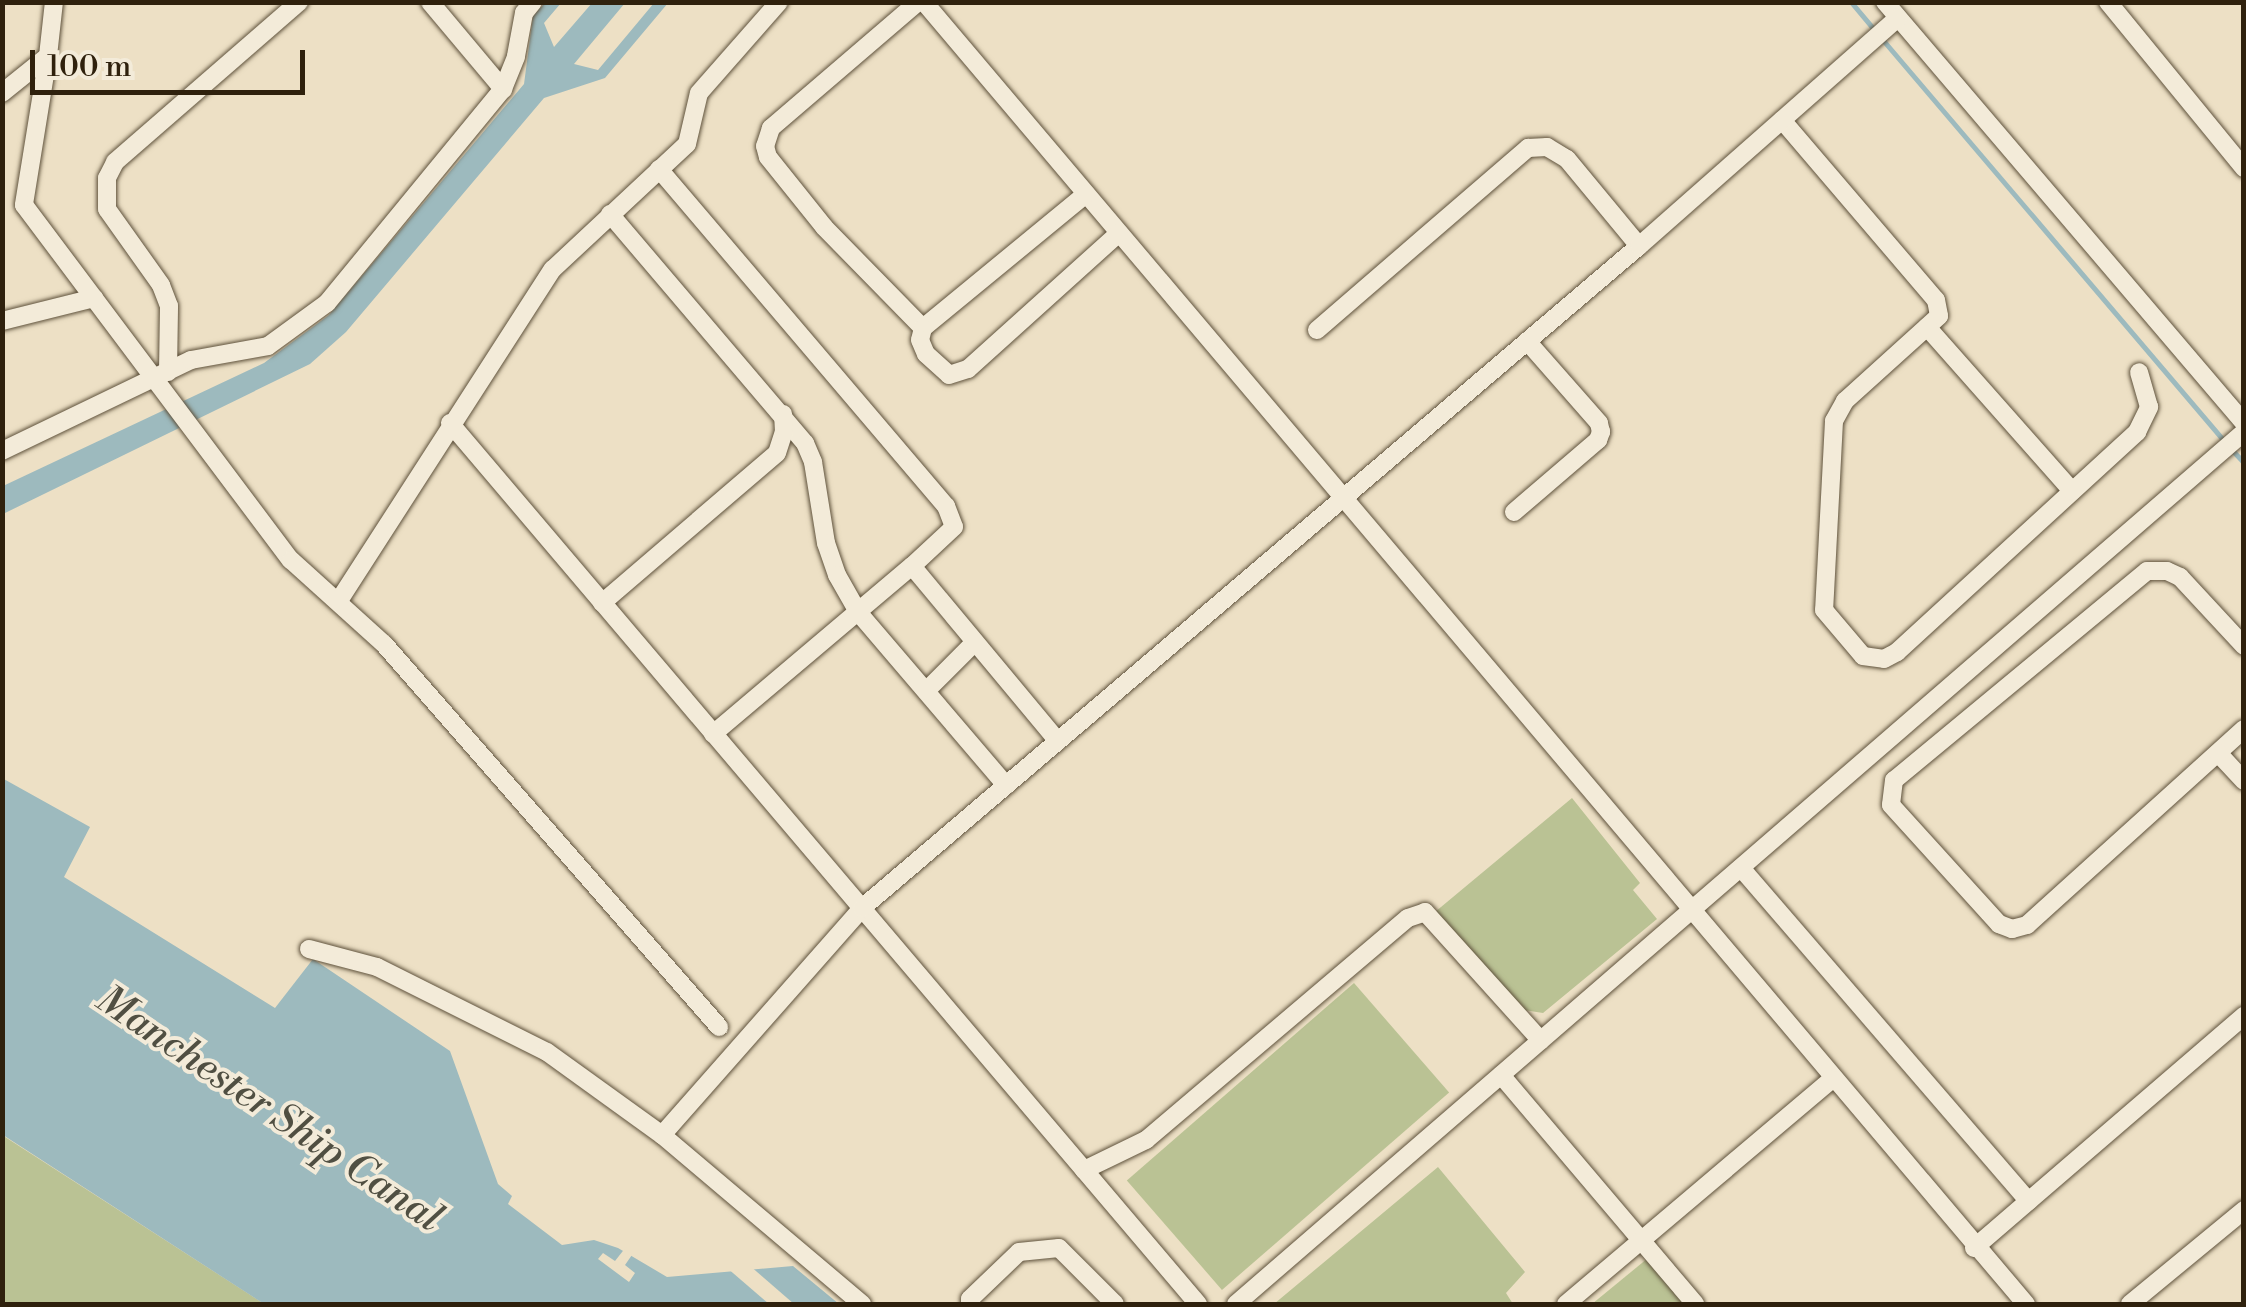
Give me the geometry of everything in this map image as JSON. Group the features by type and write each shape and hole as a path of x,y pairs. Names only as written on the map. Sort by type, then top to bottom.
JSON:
{"lane":[{"path":"54,2 24,205 159,378 198,439 291,560 384,644 719,1027"},
{"path":"159,378 168,306 161,285 107,209 107,178 115,162 298,2"},
{"path":"430,2 503,88"},
{"path":"2,450 208,355 268,346 327,304 503,88 516,56 524,13 532,2"},
{"path":"338,602 552,269 687,144 699,93 779,2"},
{"path":"924,328 824,228 768,157 766,146 771,128 921,2 1974,1248 2026,1304"},
{"path":"1885,2 2244,423"},
{"path":"2108,2 2244,168"},
{"path":"662,1135 862,908 1639,246 1898,18"},
{"path":"2,93 48,56"},
{"path":"1782,120 1936,300 1939,316 1846,402 1834,421 1822,582 1824,610 1863,656 1884,659 1897,652 2145,420 2148,392 2139,372"},
{"path":"1317,330 1528,148 1547,147 1567,159 1639,246"},
{"path":"659,170 946,506 954,527 713,734"},
{"path":"1086,194 924,328 920,340 926,354 938,368 957,376 993,350 1119,233"},
{"path":"610,214 806,443 813,462 826,543 837,575 858,612 1006,785"},
{"path":"2,321 94,298"},
{"path":"1926,327 2072,491"},
{"path":"1514,512 1598,440 1601,432 1599,423 1527,341"},
{"path":"602,602 777,453 784,432 783,414"},
{"path":"450,423 1198,1304"},
{"path":"1236,1304 2244,432"},
{"path":"912,566 1058,741"},
{"path":"2244,646 2180,577 2167,570 2147,571 1894,780 1891,805 1999,924 2012,929 2027,925 2244,728"},
{"path":"926,691 975,642"},
{"path":"2218,753 2244,781"},
{"path":"1741,868 2028,1201"},
{"path":"1084,1170 1146,1140 1408,918 1425,912 1541,1041"},
{"path":"309,949 377,967 547,1052 662,1135 862,1304"},
{"path":"1974,1248 2244,1016"},
{"path":"1501,1076 1696,1304"},
{"path":"1566,1304 1832,1079"},
{"path":"2130,1304 2244,1210"},
{"path":"970,1304 970,1298 1019,1252 1059,1248 1115,1304"}],"green space":[{"path":"1572,798 1640,883 1633,890 1657,919 1543,1013 1518,1009 1435,912"},
{"path":"1354,983 1449,1092 1222,1290 1127,1180"},
{"path":"2,1135 252,1296 264,1304 3,1304"},
{"path":"1438,1167 1525,1272 1506,1293 1513,1304 1274,1304"},
{"path":"1648,1258 1686,1304 1592,1304"}],"water":[{"path":"545,3 561,3 544,23 554,47 592,3 625,3 574,64 598,70 654,3 668,3 605,78 544,98 346,332 310,364 3,514 3,486 264,363 329,315 524,84 533,16"},
{"name":"Manchester Ship Canal","path":"2,778 90,827 64,877 275,1008 313,959 450,1051 498,1184 512,1196 508,1204 562,1245 594,1240 618,1248 667,1277 793,1266 839,1304 264,1304 3,1135"}],"pier":[{"path":"626,1247 634,1252 625,1265 635,1273 629,1282 598,1259 603,1253 615,1261"},
{"path":"749,1265 794,1304 769,1304 726,1267"}],"waterway":[{"path":"1851,2 1875,31"},
{"path":"1882,39 2225,442"},
{"path":"2232,450 2244,463"}]}
